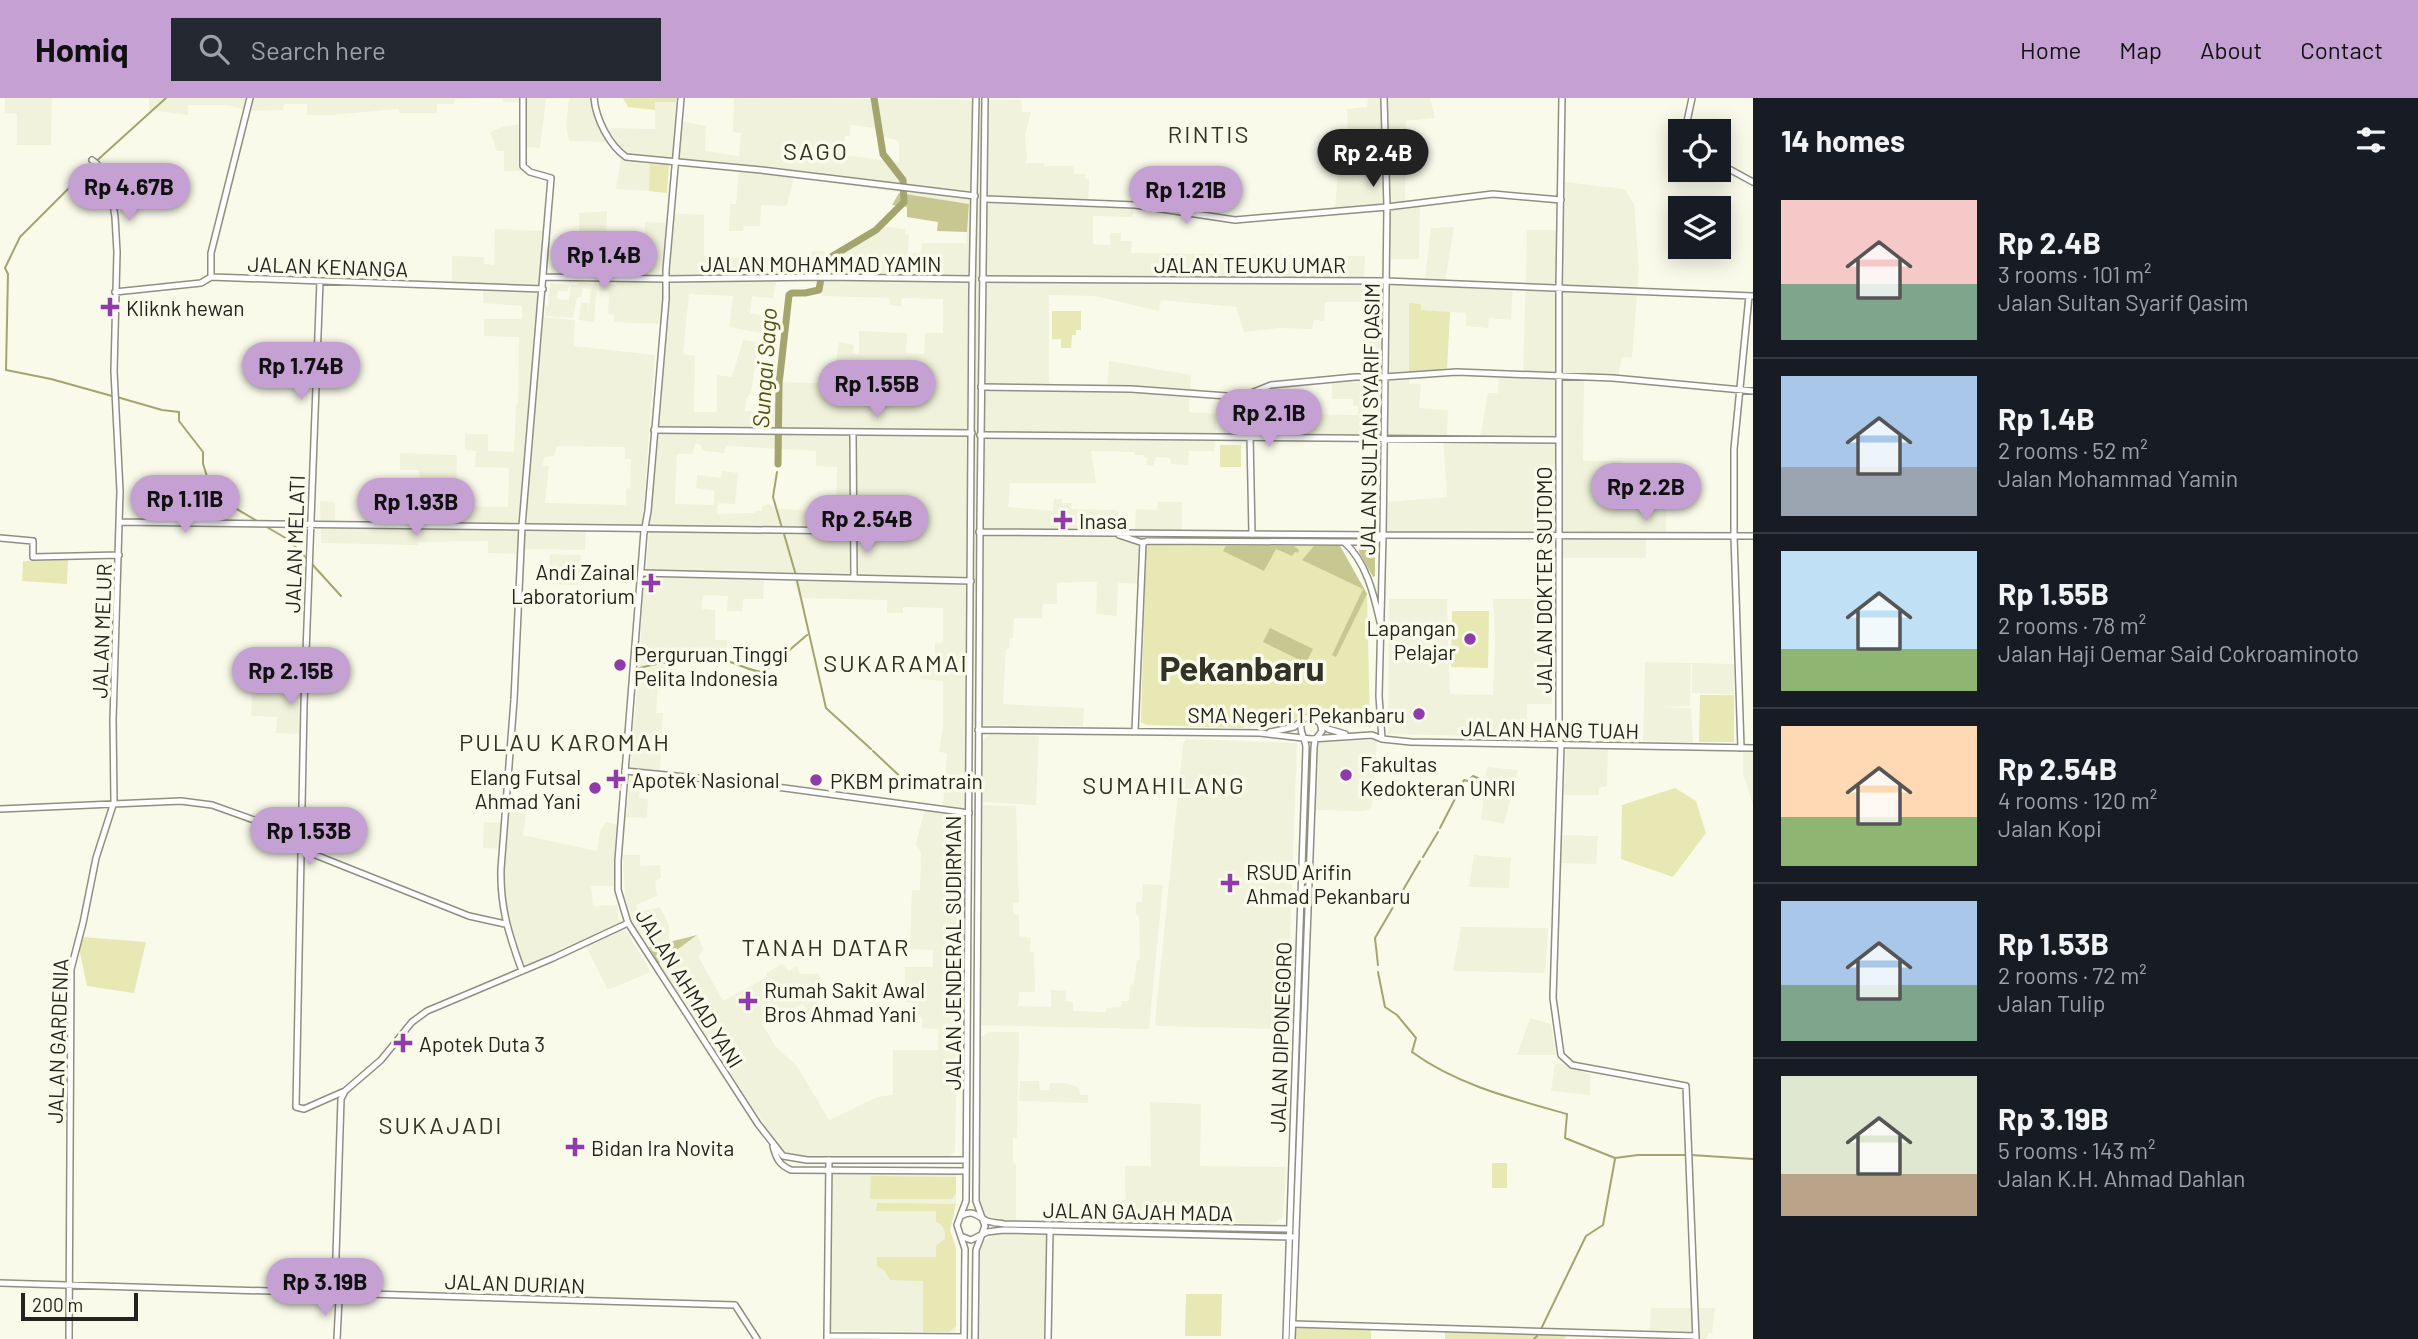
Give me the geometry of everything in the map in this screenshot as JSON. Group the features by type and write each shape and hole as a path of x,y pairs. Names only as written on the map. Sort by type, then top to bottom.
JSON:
{"main road":[{"path":"211,277 211,253 250,98"},
{"path":"522,971 506,924 501,896 501,869 515,680 522,526 551,178 530,172 523,166 523,98"},
{"path":"594,98 597,117 624,156 975,196"},
{"name":"JALAN AHMAD YANI","path":"681,98 625,771 618,890 628,923 771,1142 776,1159 786,1168 829,1171"},
{"name":"JALAN JENDERAL SUDIRMAN","path":"959,1219 966,1201 972,276 976,98"},
{"name":"JALAN JENDERAL SUDIRMAN","path":"981,1217 976,1201 979,532 985,98"},
{"name":"JALAN SULTAN SYARIF QASIM","path":"1382,739 1379,696 1387,207 1384,98"},
{"name":"JALAN DOKTER SUTOMO","path":"1562,98 1559,288 1561,745 1553,998 1561,1055 1566,1062 1578,1068 1686,1086 1696,1337"},
{"path":"1688,119 1692,98"},
{"name":"JALAN MELUR","path":"95,162 111,191 115,216 115,397 120,488 113,720 114,802"},
{"path":"1731,170 1753,182"},
{"path":"985,199 1135,205 1235,220 1387,207 1493,194 1561,200"},
{"name":"JALAN MOHAMMAD YAMIN","path":"543,277 972,276"},
{"name":"JALAN TEUKU UMAR","path":"972,276 1386,281 1751,296"},
{"name":"JALAN KENANGA","path":"115,292 201,283 211,277 542,289"},
{"name":"JALAN MELATI","path":"320,281 309,552 296,1107 304,1109 345,1091"},
{"path":"972,292 976,287 982,291"},
{"path":"1741,748 1734,449 1738,390 1751,296"},
{"path":"981,387 1131,388 1241,397 1266,386 1335,378 1450,372 1559,376 1753,391"},
{"path":"654,430 972,433"},
{"path":"853,433 854,578"},
{"path":"981,435 1559,440"},
{"path":"1250,436 1252,534"},
{"path":"119,522 854,531"},
{"path":"979,532 1753,536"},
{"path":"1113,533 1143,543 1375,542 1383,535"},
{"path":"1135,731 1143,533"},
{"path":"1252,534 1264,541"},
{"path":"0,538 33,541 33,557 118,555"},
{"path":"1345,542 1353,551 1373,590 1380,622"},
{"path":"641,573 971,581"},
{"path":"978,730 1261,733 1304,736 1311,739 1317,738 1322,731 1320,722 1310,717 1294,727 1261,733"},
{"name":"JALAN HANG TUAH","path":"1320,722 1328,729 1348,735"},
{"path":"1301,723 1300,731 1304,736"},
{"name":"JALAN HANG TUAH","path":"1317,738 1372,735 1382,739 1431,743 1753,748"},
{"name":"JALAN DIPONEGORO","path":"1292,1339 1306,748 1304,736"},
{"name":"JALAN DIPONEGORO","path":"1293,1229 1317,738"},
{"path":"625,771 747,783 969,813"},
{"path":"0,809 181,801 217,806 272,827 303,850 469,916 506,924"},
{"name":"JALAN GARDENIA","path":"69,1339 71,970 96,858 114,802"},
{"path":"968,872 978,872"},
{"path":"337,1339 339,1299 335,1273 338,1140 341,1099 345,1091 381,1060 417,1017 628,923"},
{"path":"967,1090 977,1090"},
{"path":"771,1142 788,1158 966,1160"},
{"path":"829,1160 827,1337 964,1338 965,1249 957,1229 959,1219 971,1212 981,1217 985,1226 977,1245 975,1339"},
{"path":"952,1171 953,1160"},
{"path":"829,1171 966,1171"},
{"name":"JALAN GAJAH MADA","path":"981,1217 1003,1224 1072,1229 1293,1237"},
{"name":"JALAN GAJAH MADA","path":"982,1235 995,1231 1072,1229"},
{"name":"JALAN GAJAH MADA","path":"1122,1230 1293,1229"},
{"path":"1048,1339 1050,1231"},
{"path":"960,1235 971,1240 982,1235"},
{"name":"JALAN DIPONEGORO","path":"1286,1339 1293,1237"},
{"name":"JALAN DURIAN","path":"0,1283 734,1305 757,1339"},
{"path":"1293,1324 1696,1337"}],"shaded area":[{"path":"5,98 52,98 51,145 17,145 17,114 5,113"},
{"path":"149,98 502,98 455,99 454,104 437,104 437,113 400,113 398,109 307,115 307,104 284,104 283,110 247,111 229,105 188,105 188,115 149,110"},
{"path":"502,98 569,98 546,99 540,148 523,147 523,164 526,169 520,171 504,171 504,151 497,151 490,132 521,124 521,102 503,102"},
{"path":"569,98 592,98 593,116 609,142 569,141 566,125"},
{"path":"734,98 1021,100 1022,112 1031,112 1025,135 1025,163 1073,166 1074,174 1085,174 1085,179 1089,179 1088,202 1135,205 1132,217 1093,216 1093,244 1110,245 1110,233 1121,233 1121,241 1132,241 1131,253 1365,256 1364,281 1425,280 1431,228 1454,227 1445,282 1513,284 1511,320 1489,318 1488,328 1466,326 1466,313 1420,310 1409,303 1409,384 1421,384 1419,408 1448,410 1447,436 1480,437 1488,393 1498,393 1499,375 1523,375 1527,230 1564,230 1565,182 1624,189 1634,204 1639,269 1632,358 1622,357 1617,381 1584,379 1583,461 1623,461 1621,506 1666,507 1666,539 1646,539 1646,558 1562,558 1561,534 1386,532 1386,502 1447,497 1443,437 1276,436 1278,414 1358,415 1358,406 1353,406 1353,399 1332,399 1332,377 1360,375 1365,302 1325,302 1324,321 1314,320 1312,329 1279,328 1244,332 1236,307 1161,300 1159,311 1095,296 1049,295 1049,387 1107,388 1109,361 1191,375 1189,412 1217,414 1214,451 1189,451 1188,465 1171,464 1170,458 1156,457 1153,466 1146,465 1147,458 1134,455 1134,452 1091,451 1096,483 1010,483 1008,507 1053,511 1054,499 1062,499 1062,503 1071,503 1072,509 1115,510 1119,513 1118,529 1135,529 1136,509 1157,510 1158,502 1182,502 1182,534 1144,533 1142,584 1118,583 1117,616 1096,614 1097,582 1076,582 1057,583 1057,604 1043,604 1042,618 1014,618 1013,638 1010,638 1009,649 1006,649 1003,704 1084,708 1083,726 973,725 972,810 943,806 947,753 939,752 943,726 943,681 920,679 920,668 935,668 935,643 943,642 943,608 903,607 903,613 887,613 887,600 800,598 791,574 646,571 664,324 614,322 614,315 608,314 609,291 599,290 599,283 616,284 617,277 574,276 574,257 570,256 573,239 579,238 579,213 607,211 606,232 624,233 622,256 644,257 645,222 668,223 669,213 704,215 704,256 747,258 748,273 758,273 759,258 811,259 812,251 824,251 826,259 877,226 906,229 905,234 909,235 908,253 921,253 922,243 966,243 969,204 794,176 787,206 761,205 760,226 744,226 743,231 729,231 730,204 736,204 739,165 652,157 649,191 616,189 622,150 608,128 655,129 655,102 676,102 675,120 706,126 705,151 739,156 741,133 733,132","holes":["851,125 875,128 877,139 885,137 899,141 899,162 843,155 845,136 850,136","777,279 823,279 822,296 889,298 890,305 901,306 902,298 943,299 943,333 925,333 924,354 906,353 907,333 859,331 859,354 853,353 854,345 839,342 835,366 853,370 852,384 779,382 780,403 763,403 763,412 745,411 746,400 751,392 757,355 776,355 777,345 743,340 732,377 717,375 717,412 694,412 695,356 683,354 689,294 733,296 729,327 765,334 766,316 750,313 752,296 773,298","695,444 699,444 704,451 724,453 726,446 816,451 816,466 837,467 836,511 778,509 768,504 762,506 762,511 754,513 717,514 718,503 735,504 738,473 722,471 721,478 697,475 696,488 714,491 714,505 675,504 677,454 693,454"]},
{"path":"1368,98 1430,98 1435,118 1406,121 1405,203 1335,209 1340,143 1348,141 1347,109 1367,107"},
{"path":"1390,207 1420,207 1419,259 1389,259"},
{"path":"495,229 549,231 542,317 575,320 574,346 655,355 642,528 586,527 585,550 521,549 521,554 488,553 488,541 419,542 418,545 321,543 320,501 335,502 335,521 389,522 390,484 411,485 410,521 433,522 434,483 420,482 419,470 400,470 400,453 457,455 456,506 508,507 509,468 475,467 476,451 465,450 465,434 488,434 488,451 514,452 519,337 484,336 484,319 522,319 522,306 483,303 483,284 452,283 452,256 484,257 484,264 494,265","holes":["557,446 625,447 625,459 631,459 630,488 626,489 626,505 545,503 549,466 543,466 544,457 554,456"]},
{"path":"563,237 571,238 571,246 561,245 560,263 566,264 565,271 551,269 553,239 562,240"},
{"path":"579,282 597,284 594,322 579,320 581,303 588,303 588,314 591,289 583,288 581,297 577,297 573,318 545,316 550,283 569,285 568,291 558,291 557,299 568,300 568,305 571,285 579,285"},
{"path":"550,554 581,555 579,585 549,584"},
{"path":"644,576 764,580 763,599 743,599 742,611 727,611 728,596 703,595 702,609 715,610 715,640 727,640 727,659 676,660 639,666"},
{"path":"1389,599 1447,599 1450,694 1493,695 1493,599 1553,599 1552,704 1527,704 1527,737 1388,734"},
{"path":"1645,662 1691,663 1690,706 1659,707 1691,708 1693,742 1643,741"},
{"path":"1692,663 1734,664 1734,694 1692,693"},
{"path":"262,664 302,666 301,682 271,681 271,693 300,694 299,734 276,733 277,717 251,716 253,674 261,674"},
{"path":"669,664 669,684 658,684 656,713 663,713 660,770 642,769 639,798 648,799 647,818 626,817 639,669"},
{"path":"991,734 1039,736 1036,805 981,802 982,740"},
{"name":"RSUD Arifin Ahmad Pekanbaru","path":"1186,739 1297,743 1287,1029 1157,1026 1155,1022 1183,744"},
{"name":"Fakultas Kedokteran UNRI","path":"1377,740 1372,807 1362,811 1314,810 1319,743"},
{"path":"1566,748 1608,748 1607,786 1599,788 1599,795 1564,795"},
{"path":"1743,750 1753,751 1753,805 1743,774"},
{"path":"1487,767 1518,770 1504,824 1481,819"},
{"path":"980,805 1016,806 1019,903 1013,903 1014,914 1019,915 1019,936 1031,938 1035,992 1019,992 1018,1006 1051,1007 1051,990 1066,991 1066,1001 1073,1002 1073,1011 1106,1012 1106,1008 1121,1007 1122,1001 1129,1001 1130,985 1134,984 1137,960 1140,959 1136,902 1142,902 1143,884 1163,885 1149,1029 977,1025"},
{"path":"925,808 959,813 962,817 955,1151 949,1157 799,1157 787,1154 781,1149 658,964 697,935 704,950 698,956 723,1001 767,977 766,973 782,964 789,971 797,966 800,974 819,974 816,1014 808,1016 807,1009 802,1004 762,1024 776,1047 797,1066 829,1120 877,1097 893,1095 893,1050 938,1050 938,1029 922,1028 922,1017 917,1017 918,1003 905,1002 905,967 933,967 933,950 910,949 912,890 920,890 921,853 916,844"},
{"path":"505,810 526,814 523,835 597,851 600,831 606,822 617,825 614,886 591,886 593,906 617,905 619,919 651,972 608,990 583,940 527,964 522,963 508,924 504,899 505,849 483,848 484,822 505,823"},
{"path":"1559,835 1598,836 1596,864 1558,863"},
{"path":"623,855 640,855 640,866 660,865 661,878 655,881 657,896 636,905 638,912 660,907 669,925 669,942 649,947 634,925 625,897"},
{"path":"1474,855 1511,858 1509,888 1469,887"},
{"path":"1461,927 1548,928 1545,973 1453,971"},
{"path":"1530,1018 1551,1024 1556,1055 1517,1055"},
{"path":"989,1032 1019,1032 1017,1138 1013,1138 1016,1222 987,1219 978,1210 979,1038"},
{"path":"1561,1063 1591,1075 1590,1095 1551,1091 1555,1064"},
{"path":"1020,1081 1039,1081 1040,1090 1049,1090 1050,1083 1079,1087 1080,1095 1088,1095 1088,1103 1019,1101"},
{"path":"1150,1102 1201,1104 1200,1166 1286,1167 1283,1217 1268,1224 1126,1220 1125,1166 1151,1166"},
{"path":"830,1173 956,1173 956,1204 950,1230 956,1248 956,1332 830,1331"},
{"path":"996,1234 1049,1234 1048,1339 977,1339 979,1252 983,1241"},
{"path":"1651,1308 1715,1308 1712,1333 1708,1333 1707,1339 1605,1339 1606,1336 1649,1337"}],"green space":[{"path":"623,98 676,98 676,102 655,102 655,110 628,107"},
{"path":"650,164 669,165 667,193 649,191"},
{"path":"899,193 969,204 967,232 937,231 938,222 907,217 907,207 892,205"},
{"path":"1409,303 1421,304 1421,310 1450,312 1447,370 1409,372"},
{"path":"1052,311 1081,311 1081,330 1076,330 1076,335 1072,335 1071,348 1061,348 1061,339 1052,339"},
{"path":"1220,445 1241,445 1241,467 1220,467"},
{"path":"1146,545 1340,546 1367,594 1370,727 1331,725 1316,713 1306,713 1295,719 1291,725 1249,724 1242,728 1146,725 1141,722"},
{"path":"1226,546 1294,546 1299,550 1292,556 1276,549 1264,571 1223,551"},
{"path":"1314,546 1340,546 1367,594 1336,657 1332,655 1363,589 1302,560"},
{"path":"1359,546 1375,548 1373,577 1359,552"},
{"path":"68,560 67,584 22,581 23,561"},
{"name":"Lapangan Pelajar","path":"1452,611 1489,611 1488,668 1451,667"},
{"path":"1270,628 1313,649 1306,663 1263,642"},
{"path":"1700,695 1734,695 1734,742 1699,742"},
{"path":"1675,788 1696,801 1706,833 1673,877 1621,859 1622,805"},
{"path":"697,935 658,964 649,947"},
{"path":"82,937 146,942 134,993 87,986 79,948"},
{"path":"1492,1163 1507,1163 1507,1188 1492,1188"},
{"path":"871,1176 956,1177 956,1194 951,1199 870,1199"},
{"path":"877,1203 956,1204 950,1230 956,1248 956,1326 949,1332 923,1332 923,1281 890,1280 884,1270 877,1266 877,1257 936,1257 936,1246 945,1239 945,1231 936,1222 936,1211 876,1211"},
{"path":"1186,1294 1222,1294 1221,1336 1185,1336"},
{"path":"1293,1324 1371,1326 1371,1339 1292,1339"},
{"path":"1445,1328 1571,1333 1564,1339 1445,1339"}],"waterway":[{"path":"112,396 6,370 8,274 5,268 20,237 92,165 166,98"},
{"name":"Sungai Sago","path":"778,464 779,384 789,295 819,290 826,260 876,230 904,202 903,180 883,154 874,98"},
{"path":"117,397 179,412 179,421 203,452 203,464 213,495 257,521"},
{"name":"Sungai Sago","path":"777,472 773,497 782,528"},
{"path":"265,526 289,540 307,559"},
{"name":"Sungai Sago","path":"784,534 826,708 871,749"},
{"path":"311,563 341,596"},
{"path":"639,668 705,659 727,661 764,672 807,635"},
{"name":"Sungai Sago","path":"873,751 907,783"},
{"path":"1459,791 1464,780 1468,781 1473,776 1480,779"},
{"path":"1440,828 1458,793"},
{"path":"1423,857 1438,832"},
{"path":"1378,965 1375,938 1420,861"},
{"path":"1378,972 1385,1007 1397,1015 1416,1038 1412,1052 1429,1064 1486,1090 1567,1114 1565,1138 1615,1158 1686,1155"},
{"path":"1691,1155 1753,1159"},
{"path":"1542,1327 1586,1236 1603,1225 1615,1159"},
{"path":"1534,1339 1537,1336"}],"place":[{"name":"Kliknk hewan","path":"110,307"},
{"name":"Inasa","path":"1063,520"},
{"name":"Andi Zainal Laboratorium","path":"651,583"},
{"name":"Lapangan Pelajar","path":"1470,639"},
{"name":"Perguruan Tinggi Pelita Indonesia","path":"620,665"},
{"name":"SMA Negeri 1 Pekanbaru","path":"1419,714"},
{"name":"Fakultas Kedokteran UNRI","path":"1346,775"},
{"name":"Apotek Nasional","path":"616,779"},
{"name":"PKBM primatrain","path":"816,780"},
{"name":"Elang Futsal Ahmad Yani","path":"595,788"},
{"name":"RSUD Arifin Ahmad Pekanbaru","path":"1230,883"},
{"name":"Rumah Sakit Awal Bros Ahmad Yani","path":"748,1001"},
{"name":"Apotek Duta 3","path":"403,1043"},
{"name":"Bidan Ira Novita","path":"575,1147"}],"district":[{"name":"RINTIS","path":"1209,133"},
{"name":"SAGO","path":"816,150"},
{"name":"SUKARAMAI","path":"896,662"},
{"name":"Pekanbaru","path":"1242,667"},
{"name":"PULAU KAROMAH","path":"565,741"},
{"name":"SUMAHILANG","path":"1164,784"},
{"name":"TANAH DATAR","path":"826,946"},
{"name":"SUKAJADI","path":"441,1124"}]}
